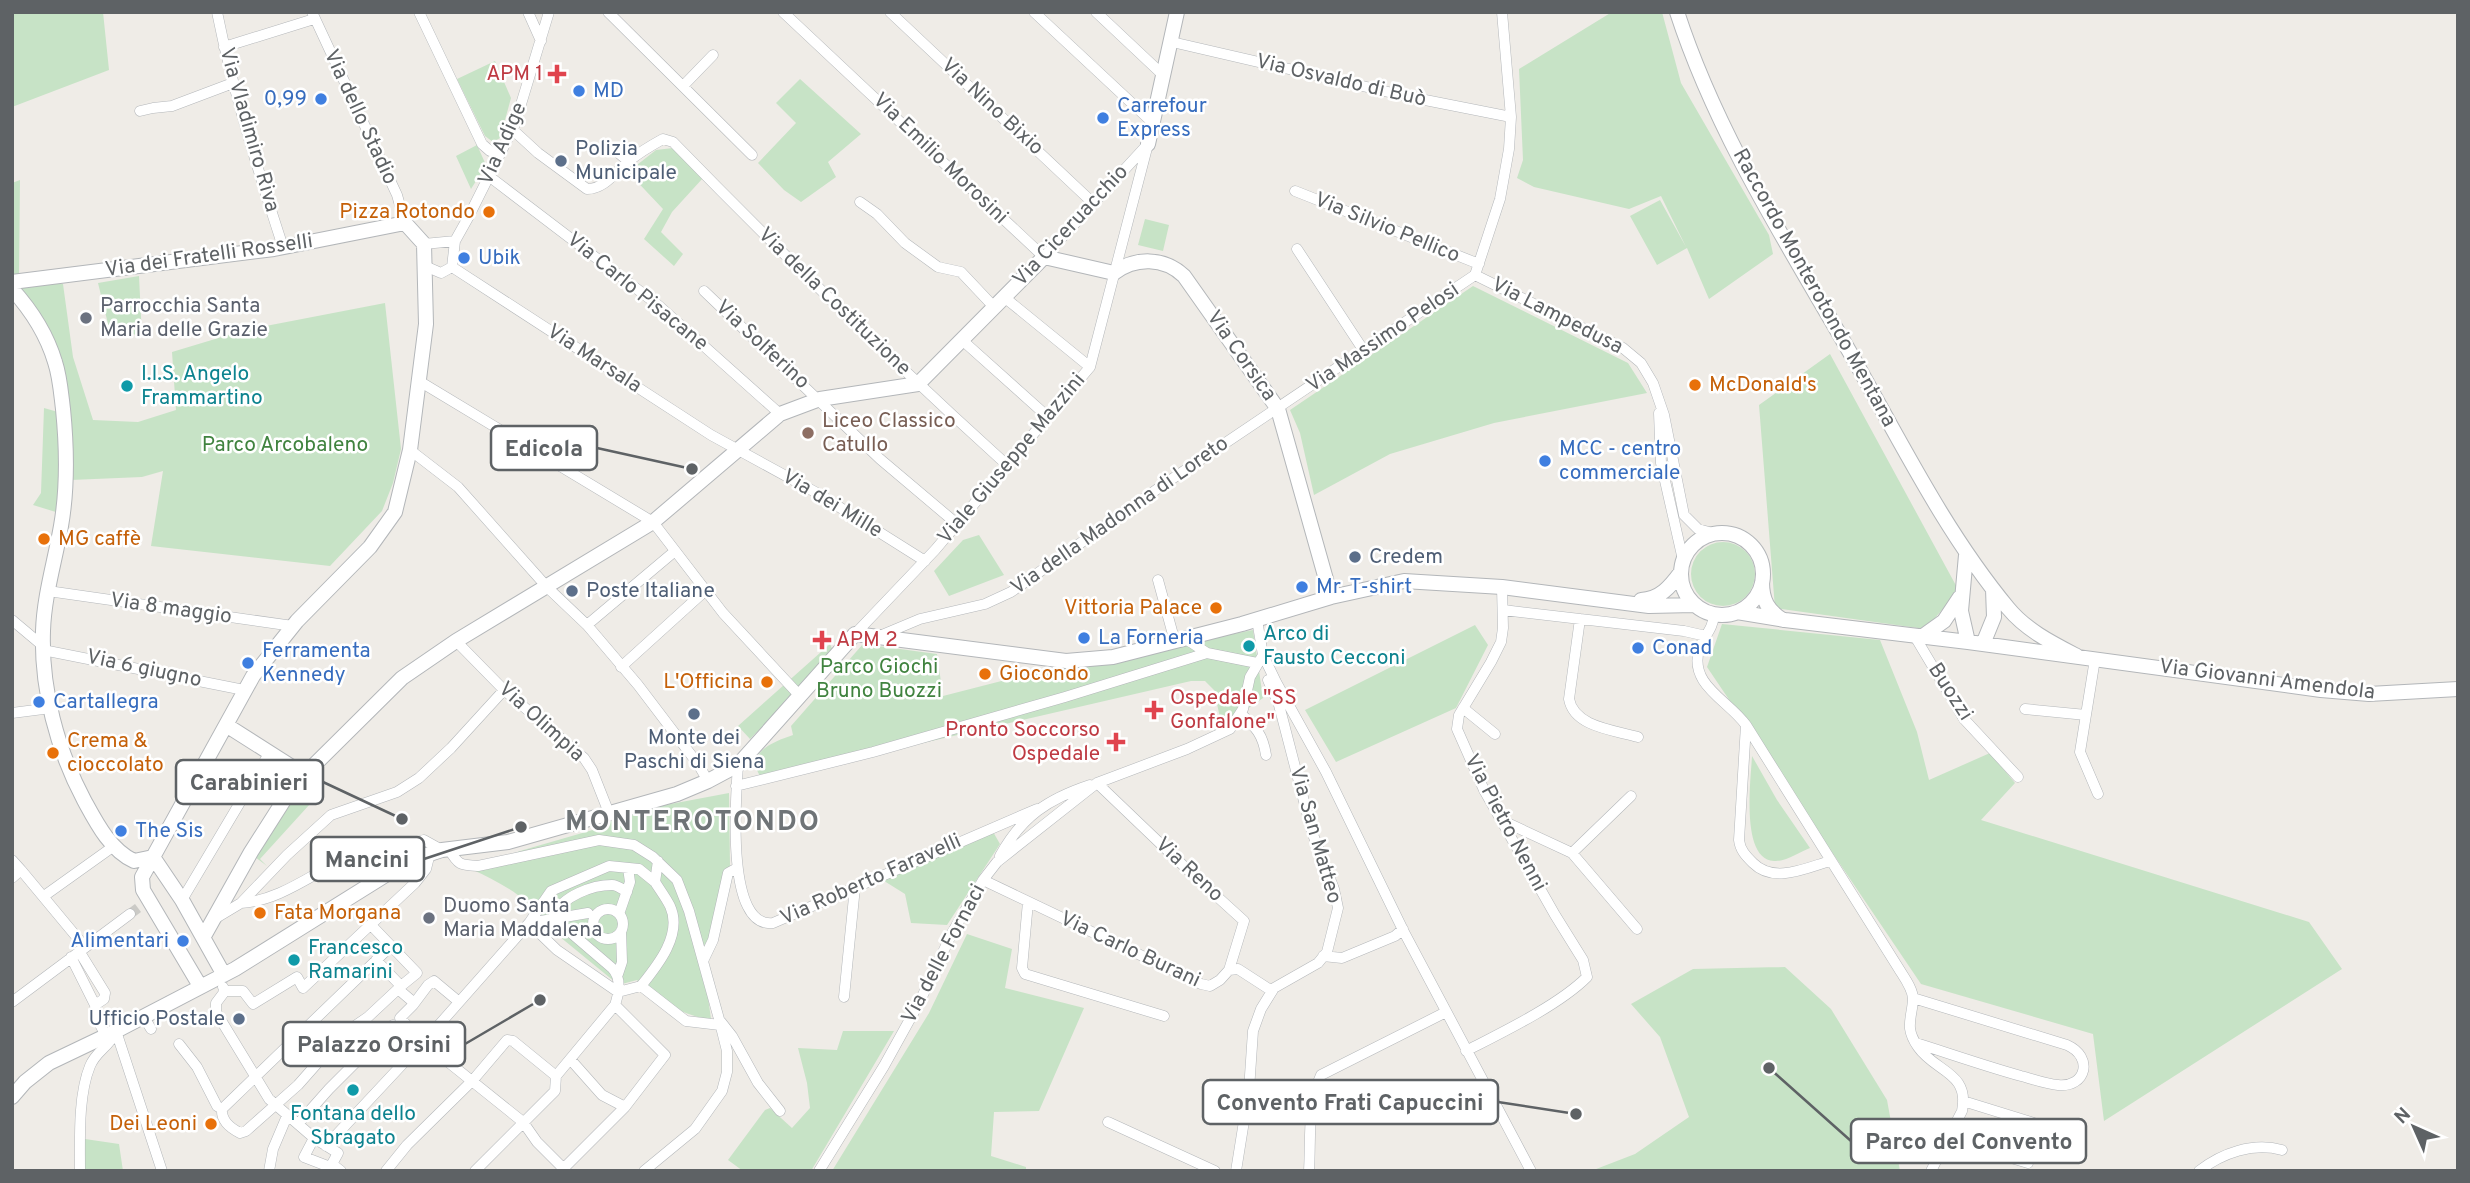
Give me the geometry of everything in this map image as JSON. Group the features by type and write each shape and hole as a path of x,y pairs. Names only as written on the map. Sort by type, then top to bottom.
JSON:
{"main road":[{"name":"Viale Giuseppe Mazzini","path":"1148,144 1177,12"},
{"name":"Raccordo Monterotondo Mentana","path":"1677,12 1700,73 1748,174 1966,555 2008,608 2027,627 2077,656"},
{"path":"200,986 146,903 141,881 244,690 293,626 358,561 389,523 398,502 410,450 426,324 424,244 405,223"},
{"name":"Via dei Fratelli Rosselli","path":"12,282 283,247 405,223"},
{"path":"1044,257 1114,273"},
{"name":"Via Ciceruacchio","path":"918,384 1044,257"},
{"name":"Via Corsica","path":"1114,273 1128,264 1144,261 1181,273 1278,409 1331,597"},
{"path":"12,289 28,307 47,342 56,364 60,385 67,469 62,523 44,618 43,648 51,708 59,742 71,773 96,822 114,846 134,861 153,857"},
{"name":"Via della Costituzione","path":"204,936 264,831 303,774 402,678 456,641 653,522 780,414 820,399 918,384"},
{"path":"1605,601 1655,597 1668,588 1696,543 1716,534 1737,536 1755,550 1760,559 1765,602 1772,612 1785,620"},
{"path":"1966,555 1961,596 1963,624 1968,642"},
{"path":"1682,566 1682,584 1686,596 1694,605 1714,615 1737,612 1754,600 1762,581"},
{"path":"14,1091 48,1063 111,1034 148,1023 200,986 221,976 408,861 440,851 501,844 677,794 708,782 738,765 855,635 1050,659 1087,661 1107,659 1257,620 1331,597 1404,581 1502,587 1649,606 1694,605"},
{"path":"1983,644 1994,617 1993,588"},
{"path":"1919,636 1948,617 1961,596"},
{"name":"Via Giovanni Amendola","path":"1737,612 2342,692 2395,694 2458,690"},
{"path":"226,725 303,774"},
{"path":"153,857 204,936 221,976"}],"street":[{"name":"Via Vladimiro Riva","path":"218,12 233,83 283,247"},
{"path":"419,12 482,144 491,151 502,152"},
{"path":"528,12 541,41"},
{"name":"Via Adige","path":"455,241 513,130 549,12"},
{"path":"608,12 752,155"},
{"name":"Via Emilio Morosini","path":"783,12 1044,257"},
{"name":"Via Nino Bixio","path":"890,12 1093,203"},
{"path":"1034,12 1152,122"},
{"path":"1096,12 1163,75"},
{"name":"Via Massimo Pelosi","path":"1278,409 1475,275 1503,188 1509,149 1511,117 1502,12"},
{"path":"224,47 313,16"},
{"name":"Via dello Stadio","path":"313,16 397,195 405,223"},
{"name":"Via Osvaldo di Buò","path":"1172,42 1410,97 1511,117"},
{"path":"683,86 713,55"},
{"path":"140,111 172,106 233,83"},
{"name":"Via della Costituzione","path":"513,130 538,153 587,189 594,189 608,180 628,161 663,139 674,142 918,384"},
{"name":"Via Ciceruacchio","path":"1044,257 1148,144"},
{"name":"Viale Giuseppe Mazzini","path":"855,635 925,561 1090,367 1148,144"},
{"path":"615,150 628,161"},
{"name":"Via Carlo Pisacane","path":"490,177 658,305 780,414"},
{"name":"Via Silvio Pellico","path":"1295,191 1479,264"},
{"path":"860,202 877,214 905,243 938,267 961,272 1090,367"},
{"path":"424,244 455,241 452,267 441,273 425,266"},
{"path":"1297,249 1364,351"},
{"name":"Via Marsala","path":"452,267 738,450"},
{"name":"Via Lampedusa","path":"1475,275 1623,348 1633,356 1649,374 1664,415 1684,515 1698,529 1716,534"},
{"name":"Via Solferino","path":"704,291 880,459 957,524"},
{"path":"962,340 1048,417"},
{"path":"419,381 653,522 729,619 800,696"},
{"path":"918,384 1007,465"},
{"name":"Via Lampedusa","path":"1657,395 1661,463 1682,566"},
{"name":"Via della Madonna di Loreto","path":"877,637 920,619 996,600 1017,589 1163,485 1278,409"},
{"path":"410,450 463,491 547,587 587,625 698,764 708,782"},
{"name":"Via dei Mille","path":"738,450 817,493 925,561"},
{"path":"587,625 675,551"},
{"path":"1158,580 1180,640 1207,653 1260,659"},
{"name":"Via Pietro Nenni","path":"1466,1051 1513,1027 1578,986 1587,976 1583,960 1484,790 1460,738 1457,722 1497,651 1503,633 1502,587"},
{"path":"621,667 706,590"},
{"name":"Via 8 maggio","path":"48,591 293,626"},
{"path":"1503,610 1706,636"},
{"path":"1714,615 1710,632 1700,646 1697,665 1703,683 1746,724 1899,969 1913,998 1909,1022 1915,1043 1925,1056 1956,1079 1961,1088 1961,1114 1930,1171"},
{"path":"1580,619 1569,699 1571,709 1578,717 1596,725 1637,737"},
{"path":"12,620 43,648"},
{"path":"1257,620 1260,659 1326,772 1404,931 1531,1171"},
{"name":"Buozzi","path":"1919,636 1964,719 2018,776"},
{"name":"Via Olimpia","path":"456,641 504,690 587,761 609,813"},
{"name":"Via 6 giugno","path":"43,648 244,690"},
{"path":"736,786 873,752 1207,653"},
{"path":"1260,659 1250,677 1241,714 1258,729 1264,741 1266,755"},
{"path":"2095,659 2080,752 2098,794"},
{"path":"1250,677 1258,673 1269,675"},
{"name":"Via San Matteo","path":"1269,675 1312,832 1334,889 1338,908 1334,928 1323,956"},
{"path":"213,920 241,904 315,829 339,811 397,792 415,782 443,757 504,690"},
{"path":"12,713 51,708"},
{"path":"1463,708 1495,734"},
{"path":"2025,709 2086,715"},
{"name":"Via delle Fornaci","path":"819,1171 884,1066 920,1001 952,933 983,880 997,862 1097,783 1221,734 1234,725 1241,714"},
{"path":"1746,724 1739,840 1741,850 1759,869 1772,874 1782,874 1830,861"},
{"path":"182,900 270,752"},
{"path":"703,961 713,940 728,873 737,868 738,765"},
{"name":"Via Roberto Faravelli","path":"737,868 748,911 756,920 766,924 774,923 1097,783"},
{"name":"Via Reno","path":"1097,783 1189,872 1244,920 1229,970"},
{"path":"1572,853 1631,796"},
{"path":"997,862 1007,843 1037,809"},
{"path":"1501,820 1572,853 1637,929"},
{"path":"999,824 1007,843"},
{"path":"314,1138 304,1157 336,1168 338,1153 286,1116 275,1106 254,1077 215,1012 216,1003 225,991 243,990 253,1004 297,977 303,988 421,876 440,851 465,866 478,866 599,840 634,845 672,873 684,893 727,1051 727,1072 722,1091 695,1129 644,1171"},
{"path":"44,896 114,846"},
{"path":"12,860 44,896 78,952 95,1004 96,1017 111,1034 162,1171"},
{"path":"655,882 658,861"},
{"path":"241,904 271,898 334,863"},
{"path":"326,1146 438,1026 528,923 551,891 584,874 608,866 634,868 655,882 670,907 674,923 669,944 641,986 617,998 556,1076 555,1091 475,1171"},
{"path":"619,914 634,868"},
{"path":"12,878 21,870"},
{"name":"Via Carlo Burani","path":"983,880 1200,984 1210,986 1229,970 1238,969 1272,992"},
{"path":"555,917 562,904 589,888 616,885 627,892"},
{"path":"844,997 855,887"},
{"path":"581,893 583,904 592,915 593,928 599,936 609,939 621,931"},
{"path":"1028,902 1022,968 1026,974 1164,1016"},
{"path":"528,923 555,917 592,915 606,909 619,914 623,922 622,962 618,974 617,998"},
{"path":"12,1002 130,914"},
{"path":"555,917 618,974"},
{"path":"397,1021 523,1122 562,1170 625,1107 665,1055 617,998 528,923"},
{"path":"371,925 417,973 401,986 376,960"},
{"path":"1236,1171 1249,1090 1253,1031 1261,1009 1274,988 1318,963 1323,956 1342,958 1404,931"},
{"path":"391,946 222,1109 226,1124 240,1133 246,1131 298,1085 343,1034 368,1017 398,989 414,1005"},
{"path":"221,976 225,991"},
{"path":"298,1124 329,1089 414,1005 428,985 434,981 458,1001"},
{"path":"641,986 686,1021 719,1022 732,1036 758,1083 779,1111"},
{"path":"1913,998 2067,1045 2081,1054 2085,1066 2074,1082 2056,1085 1915,1043"},
{"path":"1309,1171 1310,1118 1316,1085 1321,1075 1446,1012"},
{"path":"80,1171 84,1091 89,1066 96,1053 110,1045 111,1034"},
{"path":"386,1171 407,1145 473,1080 507,1040 513,1041 556,1076"},
{"path":"179,1044 197,1067 217,1107 222,1109"},
{"path":"570,1059 602,1095 625,1107"},
{"path":"1963,1101 2049,1128"},
{"path":"269,1171 273,1149 286,1116"},
{"path":"1108,1122 1215,1171"},
{"path":"1947,1139 2028,1163"},
{"path":"2199,1171 2233,1152 2263,1147 2282,1150"}],"green space":[{"path":"12,12 103,12 109,70 12,107"},
{"path":"1612,12 1662,12 1681,83 1769,235 1773,254 1709,299 1687,248 1657,265 1630,216 1660,200 1686,247 1661,196 1629,209 1534,187 1517,178 1523,160 1519,69"},
{"path":"495,61 511,98 500,138 493,142 485,136 457,79"},
{"path":"800,79 861,134 828,162 836,177 801,202 784,190 758,163 796,123 776,103"},
{"path":"477,145 486,165 471,189 456,156"},
{"path":"673,148 703,178 672,212 661,232 683,254 674,266 644,239 663,209 628,172 656,150"},
{"path":"20,180 19,275 12,276 12,183"},
{"path":"1145,219 1169,225 1163,251 1138,245"},
{"path":"139,276 142,337 127,332 110,332 98,283"},
{"name":"Parco Arcobaleno","path":"12,278 63,284 73,357 93,420 138,422 176,410 172,352 245,330 385,303 401,449 393,483 382,511 330,566 151,546 163,471 142,477 71,480 51,342"},
{"path":"1473,286 1628,363 1647,393 1494,423 1390,454 1314,495 1300,433 1290,410"},
{"path":"1830,354 1959,591 1925,629 1775,608 1759,405"},
{"path":"44,408 58,412 64,466 59,513 33,505 41,493"},
{"path":"979,535 1004,575 949,596 934,571 963,540"},
{"path":"1723,542 1735,544 1746,551 1753,562 1753,586 1746,597 1735,604 1723,606 1711,604 1700,597 1693,586 1691,574 1693,562 1700,551 1711,544"},
{"path":"1722,624 1880,640 1917,732 1929,780 1990,753 2015,783 1981,820 2309,922 2342,969 2104,1121 2093,1034 1921,984 1707,667"},
{"path":"1475,625 1488,645 1456,708 1336,762 1305,710"},
{"name":"Parco Giochi Bruno Buozzi","path":"1253,630 1263,698 1222,727 1214,690 1205,681 1191,681 763,780 757,771 756,763 762,750 793,735 791,726 863,644 937,654 943,696 1017,677"},
{"path":"830,644 834,653 750,739 738,726"},
{"path":"1752,756 1777,800 1810,848 1774,861 1763,857 1756,847 1750,816"},
{"path":"294,792 310,804 260,859 267,866 255,857"},
{"path":"729,793 730,866 715,934 703,961 709,1020 660,1001 637,980 622,984 615,982 543,923 522,898 473,870 520,851 596,829 616,818 660,806"},
{"path":"992,830 1000,844 947,925 911,923 905,894 881,879"},
{"path":"967,934 1012,949 1005,988 1084,1008 1039,1111 994,1112 991,1156 1026,1167 1026,1171 832,1171 929,1013"},
{"path":"1785,967 1831,1009 1887,1100 1900,1171 1591,1171 1635,1154 1689,1117 1660,1037 1631,1004 1693,969"},
{"path":"843,1031 894,1031 811,1171 743,1171 728,1160 765,1110 770,1108 792,1128 810,1108 798,1048 837,1050"},
{"path":"85,1139 119,1144 123,1171 83,1171"}],"tunnel":[{"path":"130,914 142,905"}],"place":[{"name":"APM 1","path":"557,74"},
{"name":"MD","path":"579,91"},
{"name":"0,99","path":"321,99"},
{"name":"Carrefour Express","path":"1103,118"},
{"name":"Polizia Municipale","path":"561,161"},
{"name":"Pizza Rotondo","path":"489,212"},
{"name":"Ubik","path":"464,258"},
{"name":"Parrocchia Santa Maria delle Grazie","path":"86,318"},
{"name":"McDonald's","path":"1695,385"},
{"name":"I.I.S. Angelo Frammartino","path":"127,386"},
{"name":"Liceo Classico Catullo","path":"808,433"},
{"name":"MCC - centro commerciale","path":"1545,461"},
{"name":"Edicola","path":"692,469"},
{"name":"MG caffè","path":"44,539"},
{"name":"Credem","path":"1355,557"},
{"name":"Mr. T-shirt","path":"1302,587"},
{"name":"Poste Italiane","path":"572,591"},
{"name":"Vittoria Palace","path":"1216,608"},
{"name":"La Forneria","path":"1084,638"},
{"name":"APM 2","path":"822,640"},
{"name":"Arco di Fausto Cecconi","path":"1249,646"},
{"name":"Conad","path":"1638,648"},
{"name":"Ferramenta Kennedy","path":"248,663"},
{"name":"Giocondo","path":"985,674"},
{"name":"L'Officina","path":"767,682"},
{"name":"Cartallegra","path":"39,702"},
{"name":"Ospedale \"SS Gonfalone\"","path":"1154,710"},
{"name":"Monte dei Paschi di Siena","path":"694,714"},
{"name":"Pronto Soccorso Ospedale","path":"1116,742"},
{"name":"Crema & cioccolato","path":"53,753"},
{"name":"Carabinieri","path":"402,819"},
{"name":"Mancini","path":"521,827"},
{"name":"The Sis","path":"121,831"},
{"name":"Fata Morgana","path":"260,913"},
{"name":"Duomo Santa Maria Maddalena","path":"429,918"},
{"name":"Alimentari","path":"183,941"},
{"name":"Francesco Ramarini","path":"294,960"},
{"name":"Palazzo Orsini","path":"540,1000"},
{"name":"Ufficio Postale","path":"239,1019"},
{"name":"Parco del Convento","path":"1769,1068"},
{"name":"Fontana dello Sbragato","path":"353,1090"},
{"name":"Convento Frati Capuccini","path":"1576,1114"},
{"name":"Dei Leoni","path":"211,1124"}],"district":[{"name":"MONTEROTONDO","path":"693,823"}]}
